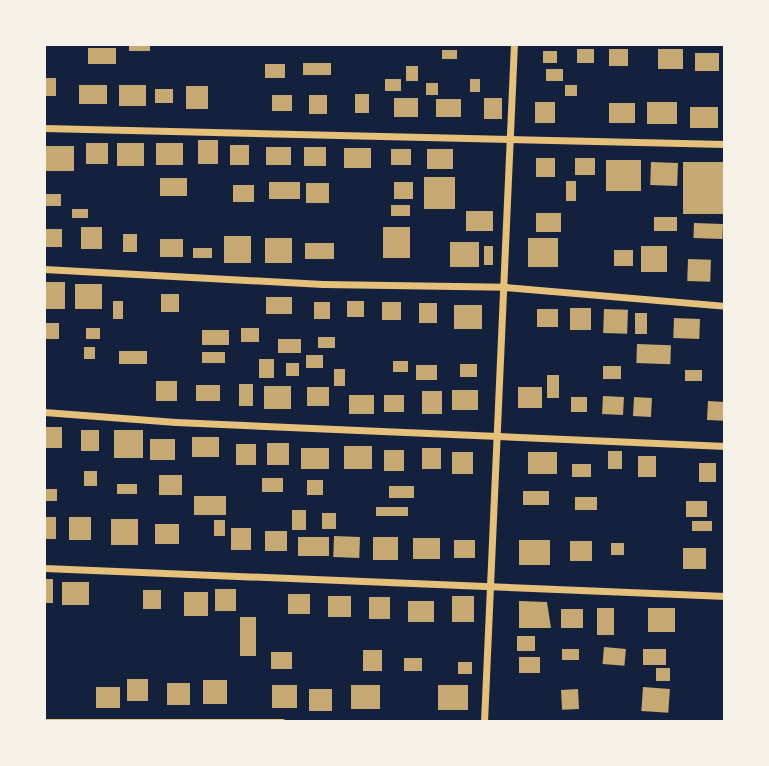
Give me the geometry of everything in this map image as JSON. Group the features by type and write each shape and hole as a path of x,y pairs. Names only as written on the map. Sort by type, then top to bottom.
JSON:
{"street":[{"path":"484,722 514,44"},
{"path":"44,128 139,133 512,136 725,144"},
{"path":"44,269 309,283 505,287 725,306"},
{"path":"44,412 497,437 725,446"},
{"path":"44,568 725,596"},
{"path":"44,722 282,722"}],"building":[{"path":"129,44 150,44 150,51 129,51"},
{"path":"88,48 116,48 116,64 88,64"},
{"path":"577,49 594,49 594,63 577,63"},
{"path":"609,49 628,49 628,66 609,66"},
{"path":"658,49 683,49 683,69 658,69"},
{"path":"442,50 457,50 457,59 442,59"},
{"path":"543,51 557,51 557,63 543,63"},
{"path":"695,53 719,53 719,71 695,71"},
{"path":"303,63 331,63 331,75 303,75"},
{"path":"265,64 285,64 285,78 265,78"},
{"path":"406,66 418,66 418,81 406,81"},
{"path":"546,69 563,69 563,81 546,81"},
{"path":"44,78 56,78 56,96 44,96"},
{"path":"385,79 401,79 401,91 385,91"},
{"path":"470,79 480,79 480,92 470,92"},
{"path":"426,83 438,83 438,95 426,95"},
{"path":"79,85 107,85 107,104 79,104"},
{"path":"119,85 146,85 146,106 119,106"},
{"path":"565,85 577,85 577,96 565,96"},
{"path":"186,86 208,86 208,109 186,109"},
{"path":"155,89 173,89 173,103 155,103"},
{"path":"355,94 369,94 369,113 355,113"},
{"path":"272,95 292,95 292,111 272,111"},
{"path":"309,95 327,95 327,114 309,114"},
{"path":"394,98 418,98 418,117 394,117"},
{"path":"484,98 502,98 502,119 484,119"},
{"path":"436,99 461,99 461,117 436,117"},
{"path":"535,102 555,102 555,123 535,123"},
{"path":"647,102 677,102 677,124 647,124"},
{"path":"609,103 635,103 635,123 609,123"},
{"path":"690,107 718,107 718,128 690,128"},
{"path":"198,140 218,140 218,164 198,164"},
{"path":"86,143 108,143 108,164 86,164"},
{"path":"117,143 144,143 144,166 117,166"},
{"path":"156,143 183,143 183,165 156,165"},
{"path":"230,145 249,145 249,165 230,165"},
{"path":"44,146 74,146 74,171 44,171"},
{"path":"266,147 291,147 291,165 266,165"},
{"path":"304,147 326,147 326,166 304,166"},
{"path":"344,148 371,148 371,168 344,168"},
{"path":"391,149 411,149 411,165 391,165"},
{"path":"427,149 453,149 453,169 427,169"},
{"path":"536,158 555,158 555,177 536,177"},
{"path":"575,158 595,158 595,175 575,175"},
{"path":"606,160 641,160 641,191 606,191"},
{"path":"651,162 678,163 677,186 650,185"},
{"path":"683,162 725,162 725,214 683,214"},
{"path":"424,177 455,177 455,209 424,209"},
{"path":"160,178 187,178 187,196 160,196"},
{"path":"566,181 576,181 576,201 566,201"},
{"path":"269,182 300,182 300,199 269,199"},
{"path":"394,182 413,182 413,199 394,199"},
{"path":"306,183 329,183 329,203 306,203"},
{"path":"233,185 254,185 254,202 233,202"},
{"path":"44,194 61,194 61,206 44,206"},
{"path":"391,205 410,205 410,216 391,216"},
{"path":"72,209 88,209 88,218 72,218"},
{"path":"466,211 493,211 493,231 466,231"},
{"path":"536,213 561,213 561,232 536,232"},
{"path":"654,217 677,217 677,231 654,231"},
{"path":"694,223 723,224 722,239 693,238"},
{"path":"81,227 102,227 102,249 81,249"},
{"path":"383,227 410,227 410,258 383,258"},
{"path":"44,229 62,229 62,247 44,247"},
{"path":"123,234 137,234 137,252 123,252"},
{"path":"224,236 251,236 251,263 224,263"},
{"path":"265,238 292,238 292,263 265,263"},
{"path":"528,238 558,238 558,267 528,267"},
{"path":"160,239 183,239 183,257 160,257"},
{"path":"450,242 479,242 479,267 450,267"},
{"path":"305,243 334,243 334,259 305,259"},
{"path":"484,246 493,246 493,265 484,265"},
{"path":"641,246 667,246 667,272 641,272"},
{"path":"193,248 212,248 212,258 193,258"},
{"path":"614,250 633,250 633,266 614,266"},
{"path":"688,259 711,260 710,282 687,281"},
{"path":"44,282 65,282 65,309 44,309"},
{"path":"75,284 102,284 102,309 75,309"},
{"path":"161,294 179,294 179,312 161,312"},
{"path":"266,297 292,297 292,314 266,314"},
{"path":"113,301 123,301 123,319 113,319"},
{"path":"347,301 364,301 364,317 347,317"},
{"path":"314,302 330,302 330,319 314,319"},
{"path":"382,302 401,302 401,320 382,320"},
{"path":"419,303 437,303 437,323 419,323"},
{"path":"454,305 482,305 482,329 454,329"},
{"path":"570,308 591,308 591,330 570,330"},
{"path":"537,309 558,309 558,327 537,327"},
{"path":"604,309 628,310 627,334 603,333"},
{"path":"635,313 647,313 647,334 635,334"},
{"path":"674,318 700,319 699,339 673,338"},
{"path":"44,323 59,323 59,339 44,339"},
{"path":"86,328 100,328 100,339 86,339"},
{"path":"241,328 259,328 259,342 241,342"},
{"path":"202,330 229,330 229,345 202,345"},
{"path":"318,337 335,337 335,348 318,348"},
{"path":"278,339 301,339 301,353 278,353"},
{"path":"637,344 671,345 670,364 636,363"},
{"path":"84,347 95,347 95,359 84,359"},
{"path":"119,351 147,351 147,364 119,364"},
{"path":"202,352 225,352 225,363 202,363"},
{"path":"306,355 323,355 323,368 306,368"},
{"path":"259,359 274,359 274,378 259,378"},
{"path":"393,361 408,361 408,372 393,372"},
{"path":"286,363 299,363 299,376 286,376"},
{"path":"460,364 477,364 477,377 460,377"},
{"path":"416,365 437,365 437,380 416,380"},
{"path":"603,366 621,366 621,379 603,379"},
{"path":"334,369 345,369 345,386 334,386"},
{"path":"685,370 702,370 702,381 685,381"},
{"path":"547,375 559,375 559,398 547,398"},
{"path":"156,381 177,381 177,401 156,401"},
{"path":"239,384 253,384 253,406 239,406"},
{"path":"196,385 220,385 220,401 196,401"},
{"path":"264,386 291,386 291,409 264,409"},
{"path":"307,387 329,387 329,406 307,406"},
{"path":"518,387 542,387 542,408 518,408"},
{"path":"452,390 478,390 478,410 452,410"},
{"path":"422,391 442,391 442,414 422,414"},
{"path":"349,395 374,395 374,414 349,414"},
{"path":"384,395 404,395 404,412 384,412"},
{"path":"603,396 624,397 623,415 602,414"},
{"path":"571,397 587,397 587,412 571,412"},
{"path":"634,397 652,398 651,417 633,416"},
{"path":"708,401 725,402 724,421 707,420"},
{"path":"44,427 62,427 62,448 44,448"},
{"path":"81,430 99,430 99,451 81,451"},
{"path":"114,430 143,430 143,458 114,458"},
{"path":"192,437 219,437 219,457 192,457"},
{"path":"150,439 175,439 175,460 150,460"},
{"path":"267,443 289,443 289,465 267,465"},
{"path":"236,444 256,444 256,465 236,465"},
{"path":"344,446 372,446 372,469 344,469"},
{"path":"301,448 329,448 329,469 301,469"},
{"path":"422,448 441,448 441,469 422,469"},
{"path":"384,450 404,450 404,471 384,471"},
{"path":"608,451 622,451 622,469 608,469"},
{"path":"452,452 473,452 473,474 452,474"},
{"path":"528,452 557,452 557,474 528,474"},
{"path":"638,456 656,456 656,477 638,477"},
{"path":"699,463 716,463 716,482 699,482"},
{"path":"572,464 591,464 591,477 572,477"},
{"path":"84,471 97,471 97,486 84,486"},
{"path":"159,475 182,475 182,495 159,495"},
{"path":"262,478 283,478 283,492 262,492"},
{"path":"307,480 323,480 323,495 307,495"},
{"path":"117,484 137,484 137,494 117,494"},
{"path":"389,486 414,486 414,498 389,498"},
{"path":"46,489 57,489 57,501 46,501"},
{"path":"523,491 549,491 549,505 523,505"},
{"path":"194,496 226,496 226,515 194,515"},
{"path":"575,497 597,497 597,510 575,510"},
{"path":"686,501 707,501 707,517 686,517"},
{"path":"376,507 408,507 408,516 376,516"},
{"path":"292,510 306,510 306,530 292,530"},
{"path":"322,513 336,513 336,529 322,529"},
{"path":"44,517 56,517 56,539 44,539"},
{"path":"69,517 91,517 91,540 69,540"},
{"path":"111,519 138,519 138,545 111,545"},
{"path":"214,520 225,520 225,536 214,536"},
{"path":"692,521 712,521 712,531 692,531"},
{"path":"155,524 179,524 179,544 155,544"},
{"path":"231,528 251,528 251,550 231,550"},
{"path":"265,531 287,531 287,551 265,551"},
{"path":"334,536 360,537 359,558 333,557"},
{"path":"298,537 329,537 329,556 298,556"},
{"path":"373,537 398,537 398,560 373,560"},
{"path":"413,538 440,538 440,559 413,559"},
{"path":"454,540 475,540 475,558 454,558"},
{"path":"519,540 550,540 550,565 519,565"},
{"path":"570,541 592,541 592,561 570,561"},
{"path":"611,543 624,543 624,555 611,555"},
{"path":"683,548 706,548 706,569 683,569"},
{"path":"44,579 53,579 53,603 44,603"},
{"path":"62,582 89,582 89,605 62,605"},
{"path":"215,589 236,589 236,611 215,611"},
{"path":"143,590 161,590 161,609 143,609"},
{"path":"184,592 208,592 208,616 184,616"},
{"path":"288,594 310,594 310,614 288,614"},
{"path":"328,596 351,596 351,617 328,617"},
{"path":"452,596 474,596 474,622 452,622"},
{"path":"369,597 390,597 390,619 369,619"},
{"path":"408,601 434,601 434,622 408,622"},
{"path":"519,601 547,602 551,628 519,628"},
{"path":"597,608 614,608 614,635 597,635"},
{"path":"648,608 675,608 675,632 648,632"},
{"path":"561,609 583,609 583,628 561,628"},
{"path":"240,617 256,617 256,656 240,656"},
{"path":"517,636 535,636 535,651 517,651"},
{"path":"604,647 626,649 624,666 603,664"},
{"path":"562,649 579,649 579,660 562,660"},
{"path":"643,649 666,649 666,665 643,665"},
{"path":"363,650 382,650 382,671 363,671"},
{"path":"271,652 292,652 292,669 271,669"},
{"path":"519,657 540,657 540,673 519,673"},
{"path":"404,658 422,658 422,671 404,671"},
{"path":"458,662 472,662 472,674 458,674"},
{"path":"656,668 670,668 670,681 656,681"},
{"path":"127,679 148,679 148,701 127,701"},
{"path":"203,680 227,680 227,704 203,704"},
{"path":"167,683 190,683 190,705 167,705"},
{"path":"272,685 297,685 297,708 272,708"},
{"path":"351,685 380,685 380,709 351,709"},
{"path":"438,685 468,685 468,710 438,710"},
{"path":"96,687 120,687 120,708 96,708"},
{"path":"643,687 670,689 668,713 641,711"},
{"path":"309,689 332,689 332,711 309,711"},
{"path":"578,689 579,709 562,710 561,690"}]}
